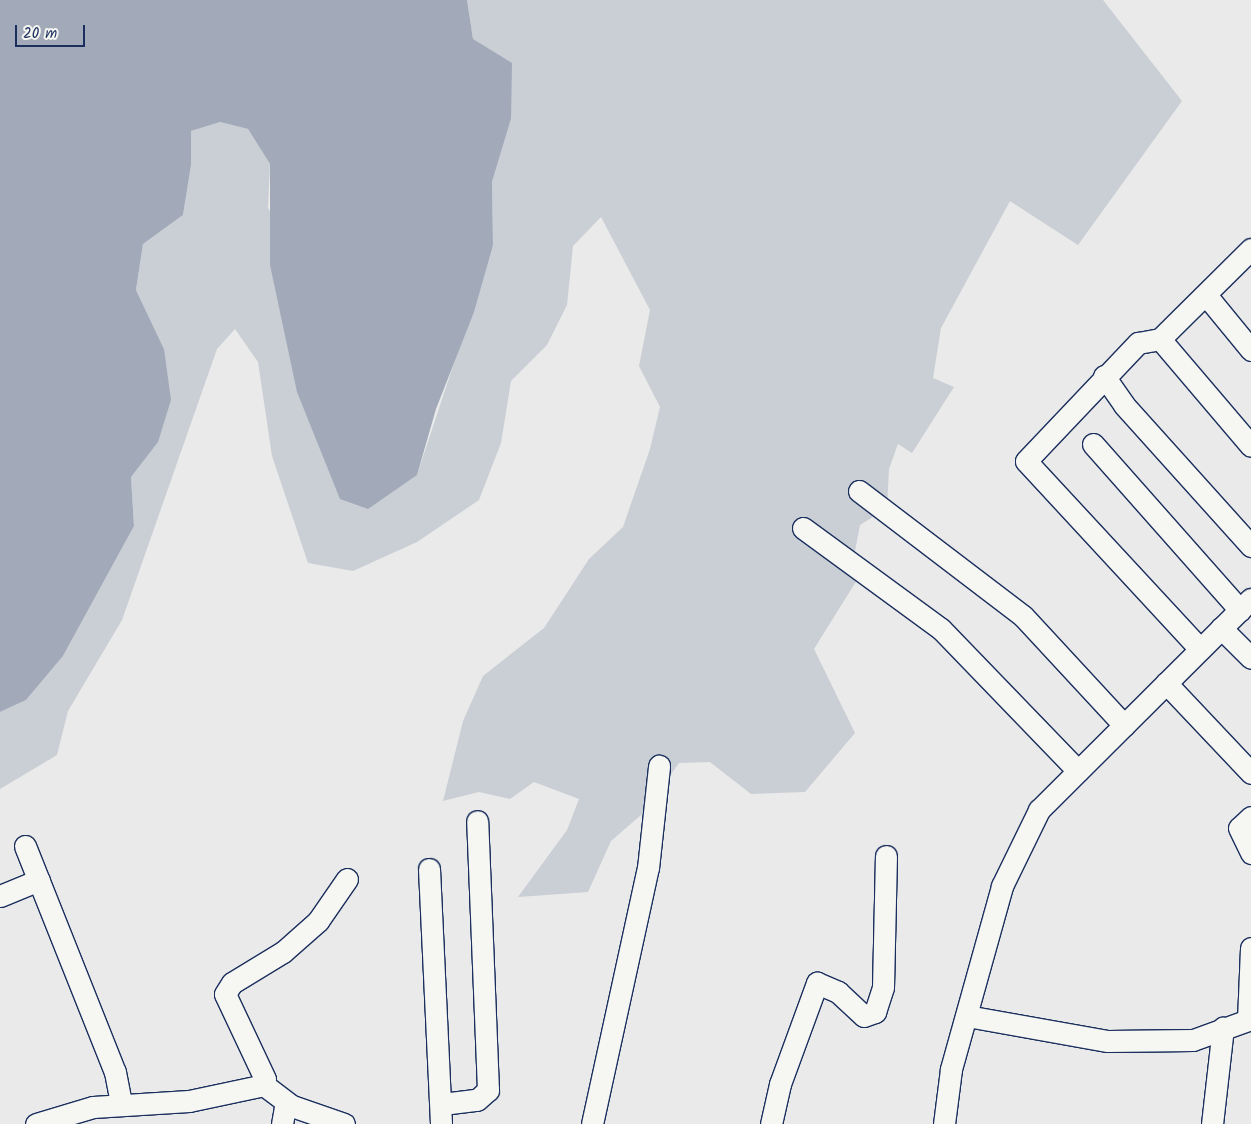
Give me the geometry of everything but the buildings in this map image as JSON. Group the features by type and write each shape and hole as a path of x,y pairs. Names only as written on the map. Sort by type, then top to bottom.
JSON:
{"street":[{"path":"1200,648 1026,461 1104,376 1138,343 1160,339 1251,249"},
{"path":"1206,295 1251,350"},
{"path":"1160,339 1251,446"},
{"path":"1104,376 1124,404 1251,546"},
{"path":"944,1124 951,1069 1002,886 1039,810 1245,604 1093,444"},
{"path":"859,491 1023,616 1124,725"},
{"path":"802,528 941,629 1078,771"},
{"path":"1221,628 1251,658"},
{"path":"1166,683 1251,773"},
{"path":"592,1124 648,868 659,766"},
{"path":"1251,816 1239,828 1251,853"},
{"path":"429,869 441,1114 477,1100 488,1090 477,821"},
{"path":"25,846 115,1072 121,1104"},
{"path":"771,1124 780,1084 817,983 838,992 864,1016 875,1012 883,987 886,856"},
{"path":"264,1085 265,1079 225,994 232,983 283,952 318,921 347,879"},
{"path":"0,896 39,880"},
{"path":"967,1016 1108,1041 1193,1040 1249,1020 1251,948"},
{"path":"1212,1124 1223,1028"},
{"path":"36,1124 69,1112 121,1104 189,1101 264,1085 286,1102 344,1124"},
{"path":"282,1124 286,1102"}],"shaded area":[{"path":"467,0 1103,0 1182,101 1078,245 1010,201 941,328 933,378 954,387 912,453 898,444 889,469 887,508 860,525 855,551 857,580 814,649 855,733 805,792 751,794 710,762 679,763 641,815 611,841 588,892 518,897 567,830 579,799 534,782 510,799 479,792 443,801 463,721 483,676 544,628 589,559 623,527 650,449 660,407 639,366 650,310 601,217 573,246 567,305 547,345 511,381 501,443 479,500 417,542 353,571 308,563 272,456 258,362 235,329 217,349 122,620 68,711 57,755 0,789 0,712 26,700 63,656 134,526 131,477 157,442 164,349 136,290 143,244 183,215 191,165 191,131 220,122 248,129 270,164 268,208 417,475 493,245 492,182 511,119 473,39"}],"water":[{"path":"0,0 467,0 473,39 512,63 511,119 492,182 493,245 474,312 436,409 417,475 368,509 340,499 297,392 270,265 270,164 248,129 220,122 191,131 191,165 183,215 143,244 136,290 164,349 171,400 158,442 131,477 134,526 63,656 26,700 0,712"}]}
